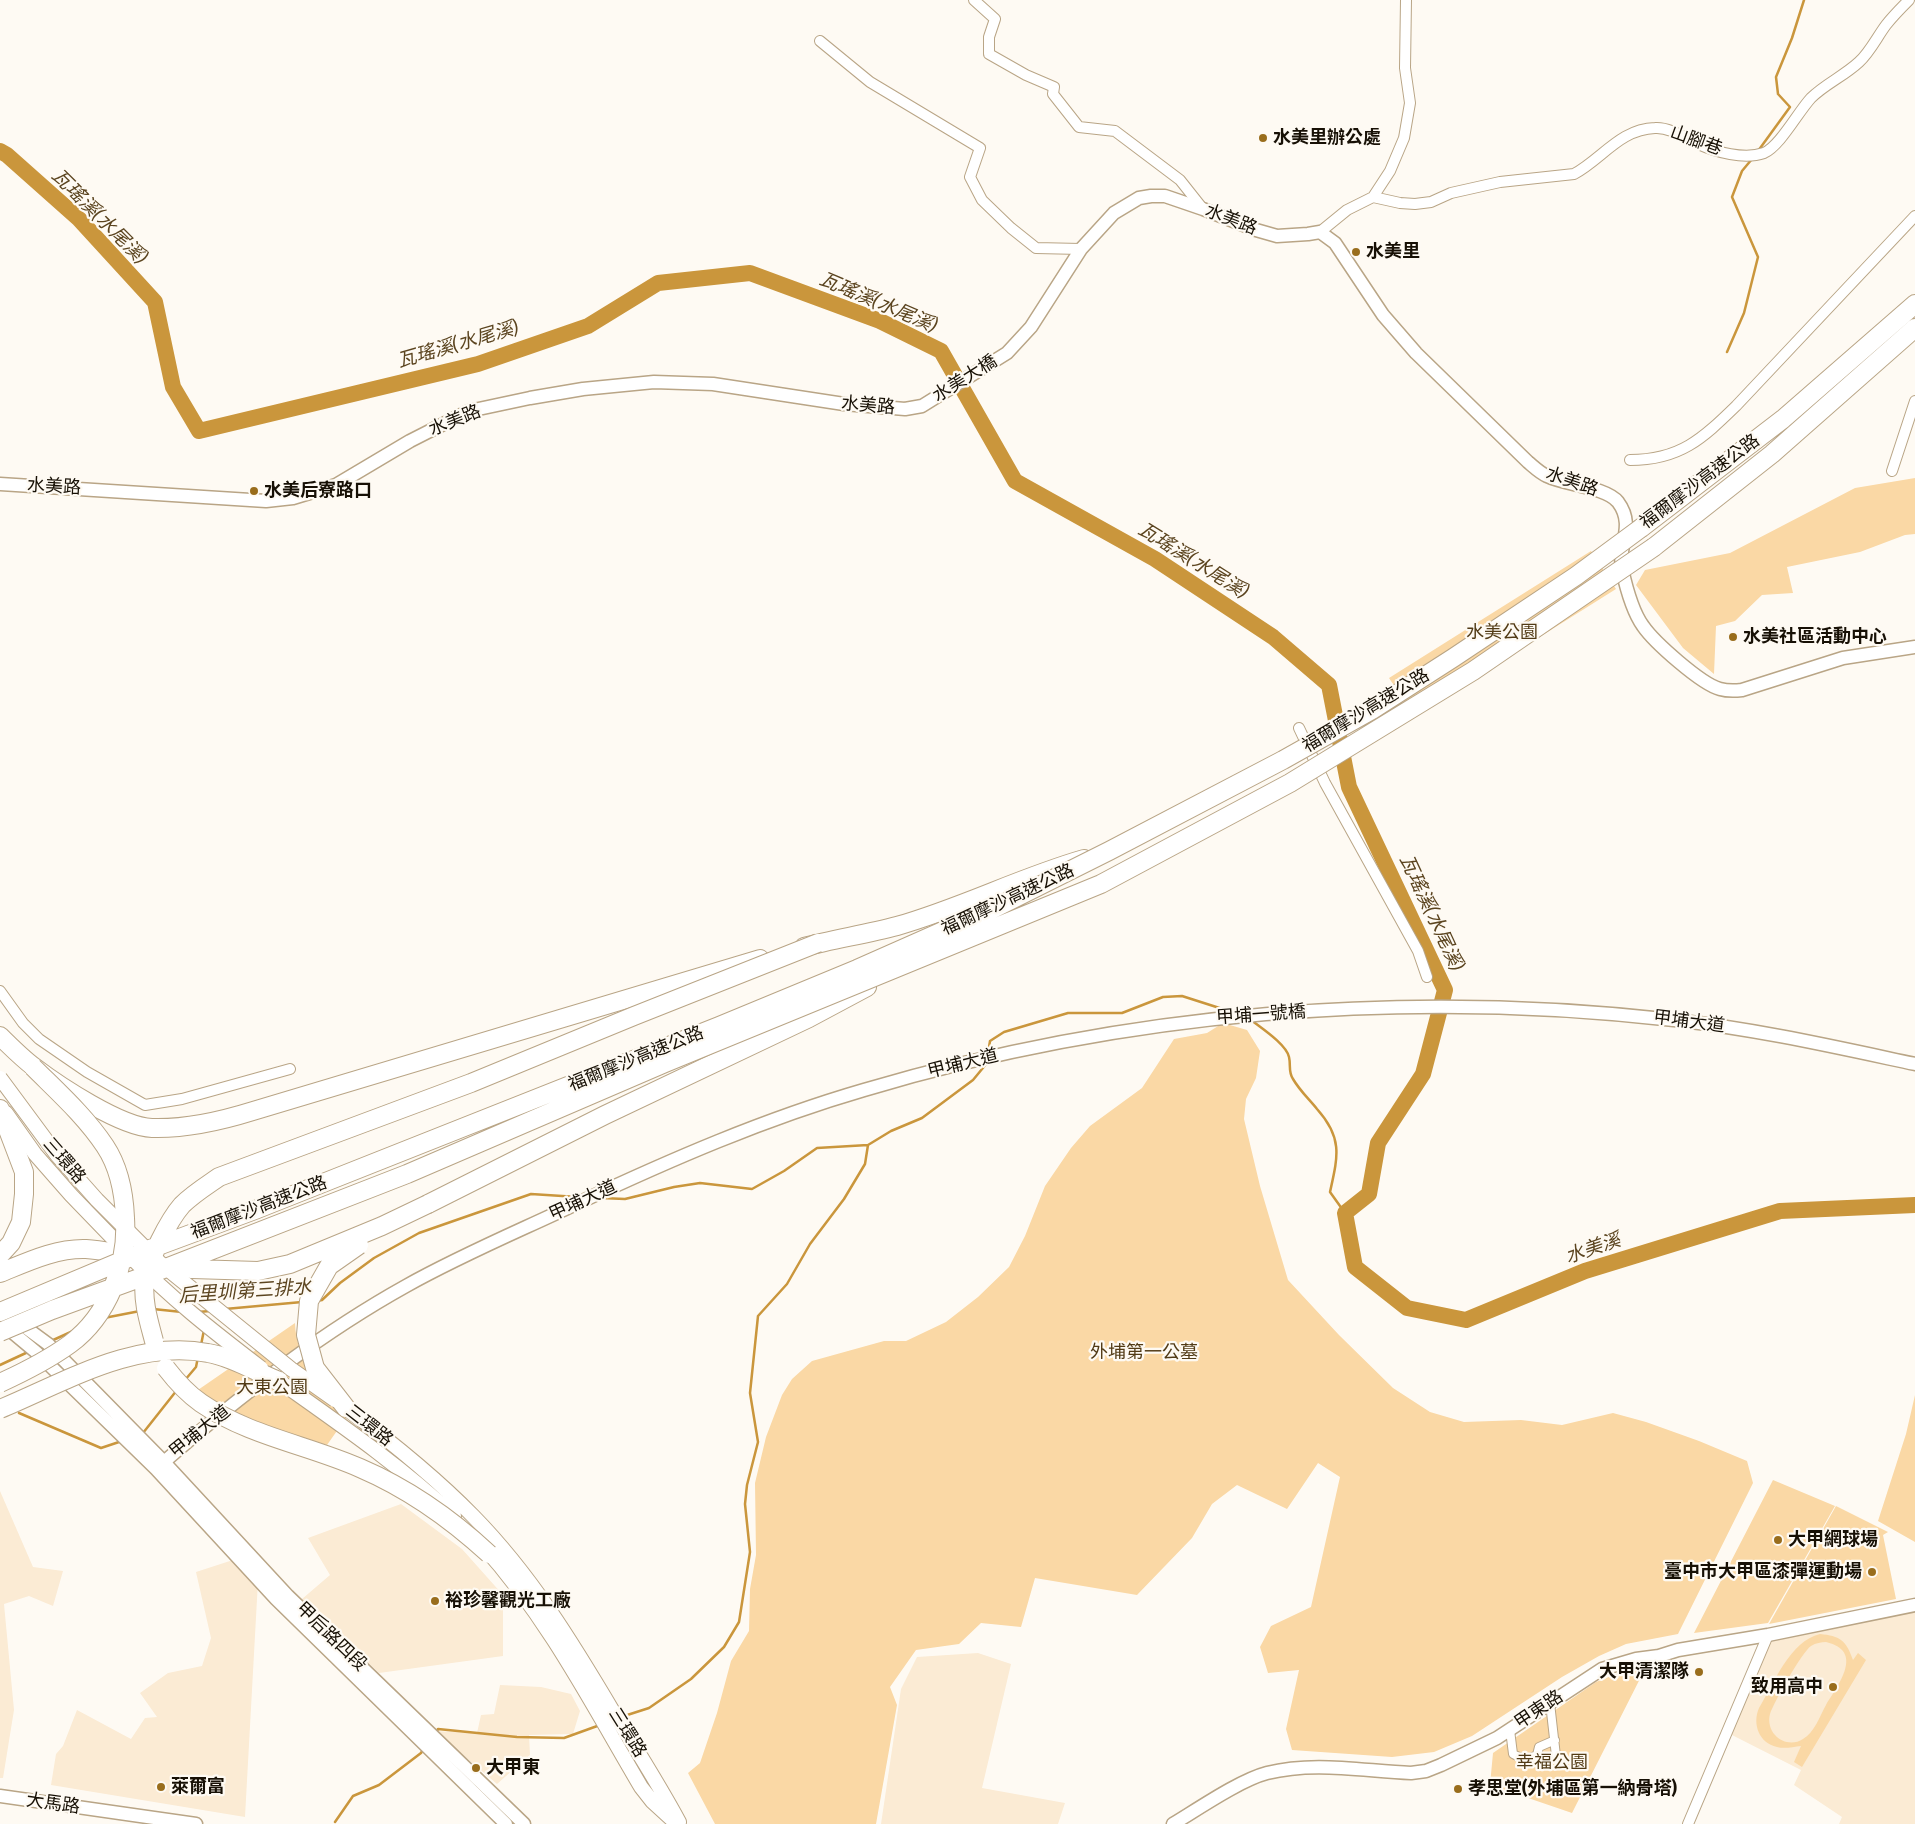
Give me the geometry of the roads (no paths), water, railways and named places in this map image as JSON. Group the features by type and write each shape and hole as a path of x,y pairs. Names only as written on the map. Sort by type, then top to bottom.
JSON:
{"highway":[{"name":"福爾摩沙高速公路","path":"0,1312 150,1249 737,1019 995,908 1109,852 1283,760 1372,710 1576,576 1783,419 1915,304"},
{"name":"福爾摩沙高速公路","path":"0,1332 52,1310 162,1270 406,1174 666,1063 1101,884 1290,783 1473,671 1654,548 1772,454 1915,328"},
{"path":"34,1067 104,1112 124,1121 150,1128 217,1122 755,960 818,943 898,926 1051,868 1109,852"},
{"path":"489,1554 464,1531 433,1507 398,1485 326,1454 252,1429 221,1416 200,1402 166,1368 154,1341 145,1298 145,1280 153,1254 181,1206 195,1193 219,1178 471,1083 818,943"},
{"path":"160,1263 192,1269 229,1272 258,1271 290,1264 366,1233 428,1204 622,1107 809,1018 912,962"},
{"path":"0,1036 34,1067 86,1121 106,1147 118,1171 123,1192 126,1233 124,1256 118,1277 88,1328 70,1344 26,1371 0,1383"},
{"path":"0,1109 24,1172 21,1222 11,1243 0,1255"},
{"path":"346,1408 315,1368 306,1335 309,1300 329,1266 350,1250 428,1204"},
{"path":"0,1273 25,1262 54,1253 85,1249 128,1254"},
{"path":"0,1409 91,1369 158,1351 183,1350 209,1353 279,1381"}],"main road":[{"name":"三環路","path":"0,1078 57,1155 97,1200 160,1263 291,1369 390,1441 473,1516 521,1571 572,1642 664,1806 678,1824"},
{"name":"三環路","path":"0,1104 35,1154 71,1195 166,1292 205,1326 418,1482 454,1516 489,1554 534,1610 560,1647 641,1787 664,1806"},
{"path":"128,1254 160,1263"}],"street":[{"path":"974,0 995,19 989,37 989,54 1026,75 1054,87 1053,94 1078,127 1115,131 1180,180 1203,209"},
{"path":"1320,232 1347,210 1373,197 1390,171 1404,138 1410,103 1405,68 1406,0"},
{"name":"山腳巷","path":"1373,197 1415,204 1432,202 1451,194 1500,182 1574,174 1585,168 1620,138 1638,131 1656,128 1673,132 1714,150 1734,154 1757,155 1766,152 1786,131 1812,97 1846,74 1860,61 1905,1"},
{"path":"820,41 870,82 980,148 970,177 982,200 1011,228 1036,248 1081,250"},
{"name":"水美路","path":"1007,353 1031,327 1081,250 1114,213 1140,198 1165,196 1277,236 1320,232 1335,243 1384,316 1416,353 1528,462 1545,475 1606,493 1617,501 1625,515 1626,528 1621,566 1634,608 1642,625 1654,640 1707,683 1730,691 1742,690 1843,658 1915,647"},
{"path":"1630,460 1670,455 1692,445 1708,434 1915,216"},
{"name":"水美大橋","path":"922,406 1007,353"},
{"name":"水美路","path":"0,484 266,501 294,498 336,485 410,441 469,412 530,398 583,389 654,382 713,384 844,404 905,409 922,406"},
{"path":"1892,471 1915,401"},
{"path":"1299,728 1325,784 1418,950 1427,977"},
{"path":"0,991 23,1023 39,1039 87,1072 145,1105 182,1100 290,1069"},
{"name":"甲埔一號橋","path":"1063,1042 1151,1026 1204,1020 1338,1009 1460,1007"},
{"name":"甲埔大道","path":"1460,1007 1552,1010 1676,1020 1798,1039 1915,1064"},
{"name":"甲埔大道","path":"160,1465 294,1358 405,1286 450,1263 715,1141 815,1105 895,1081 970,1061 1063,1042"},
{"path":"0,1312 9,1316 48,1344 126,1432"},
{"path":"0,1322 126,1432"},
{"name":"甲后路四段","path":"126,1432 288,1596 522,1824"},
{"name":"甲后路四段","path":"160,1465 276,1599 506,1824"},
{"name":"甲東路","path":"1172,1824 1238,1786 1265,1774 1309,1767 1412,1773 1426,1771 1458,1758 1496,1738 1595,1674 1611,1666 1678,1650 1768,1635 1915,1604"},
{"path":"1688,1824 1768,1635"},
{"path":"1550,1703 1556,1756"},
{"path":"1510,1730 1513,1754 1525,1760 1537,1755 1539,1747 1555,1740"},
{"name":"大馬路","path":"0,1796 196,1824"}],"waterway":[{"path":"1758,151 1790,107 1778,94 1776,77 1792,38 1804,0"},
{"name":"瓦瑤溪(水尾溪)","path":"0,151 7,155 79,219 155,302 173,387 199,431 478,364 588,326 658,283 750,273 880,321 941,351 1015,481 1155,559 1273,637 1329,685 1349,787 1445,990 1423,1074 1378,1143 1369,1194 1345,1213 1355,1267 1407,1308 1466,1320 1585,1271 1780,1211 1915,1205"},
{"path":"1727,352 1744,313 1758,257 1732,197 1742,171 1752,159"},
{"name":"后里圳第三排水","path":"988,1053 990,1041 1004,1032 1068,1013 1122,1013 1163,997 1182,996 1232,1012"},
{"name":"后里圳第三排水","path":"1251,1020 1273,1037 1287,1052 1293,1079 1331,1129 1335,1139 1336,1158 1330,1192 1345,1213"},
{"name":"后里圳第三排水","path":"601,1198 625,1199 674,1187 700,1183 752,1189 784,1171 817,1148 868,1145 891,1131 922,1118 973,1080 987,1063"},
{"path":"621,1717 649,1708 691,1679 724,1647 739,1622 750,1552 745,1504 747,1485 758,1442 750,1393 758,1316 787,1284 810,1244 844,1199 865,1164 868,1145"},
{"name":"后里圳第三排水","path":"317,1301 322,1300 340,1283 374,1258 419,1233 531,1194 578,1197"},
{"name":"后里圳第三排水","path":"225,1309 302,1302"},
{"name":"后里圳第三排水","path":"153,1309 182,1312"},
{"name":"后里圳第三排水","path":"104,1318 140,1311"},
{"name":"后里圳第三排水","path":"198,1312 210,1311"},
{"path":"201,1345 204,1330"},
{"name":"后里圳第三排水","path":"51,1341 73,1331"},
{"name":"后里圳第三排水","path":"0,1365 28,1352"},
{"path":"185,1380 196,1367 198,1357"},
{"path":"143,1433 177,1390"},
{"path":"19,1413 101,1448 122,1441"},
{"path":"435,1734 438,1729 517,1737 564,1738 600,1725"},
{"path":"335,1822 353,1796 379,1785 421,1753 424,1748"}],"place":[{"name":"水美里辦公處","path":"1263,138"},
{"name":"水美里","path":"1356,252"},
{"name":"水美后寮路口","path":"254,491"},
{"name":"水美社區活動中心","path":"1733,637"},
{"name":"大甲網球場","path":"1778,1540"},
{"name":"臺中市大甲區漆彈運動場","path":"1872,1572"},
{"name":"裕珍馨觀光工廠","path":"435,1601"},
{"name":"大甲清潔隊","path":"1699,1672"},
{"name":"致用高中","path":"1833,1687"},
{"name":"大甲東","path":"476,1768"},
{"name":"萊爾富","path":"161,1787"},
{"name":"孝思堂(外埔區第一納骨塔)","path":"1458,1789"}],"park label":[{"name":"水美公園","path":"1502,633"},
{"name":"外埔第一公墓","path":"1144,1353"},
{"name":"大東公園","path":"272,1388"},
{"name":"幸福公園","path":"1552,1763"}],"water label":[{"name":"水美溪","path":"1593,1249"}]}
